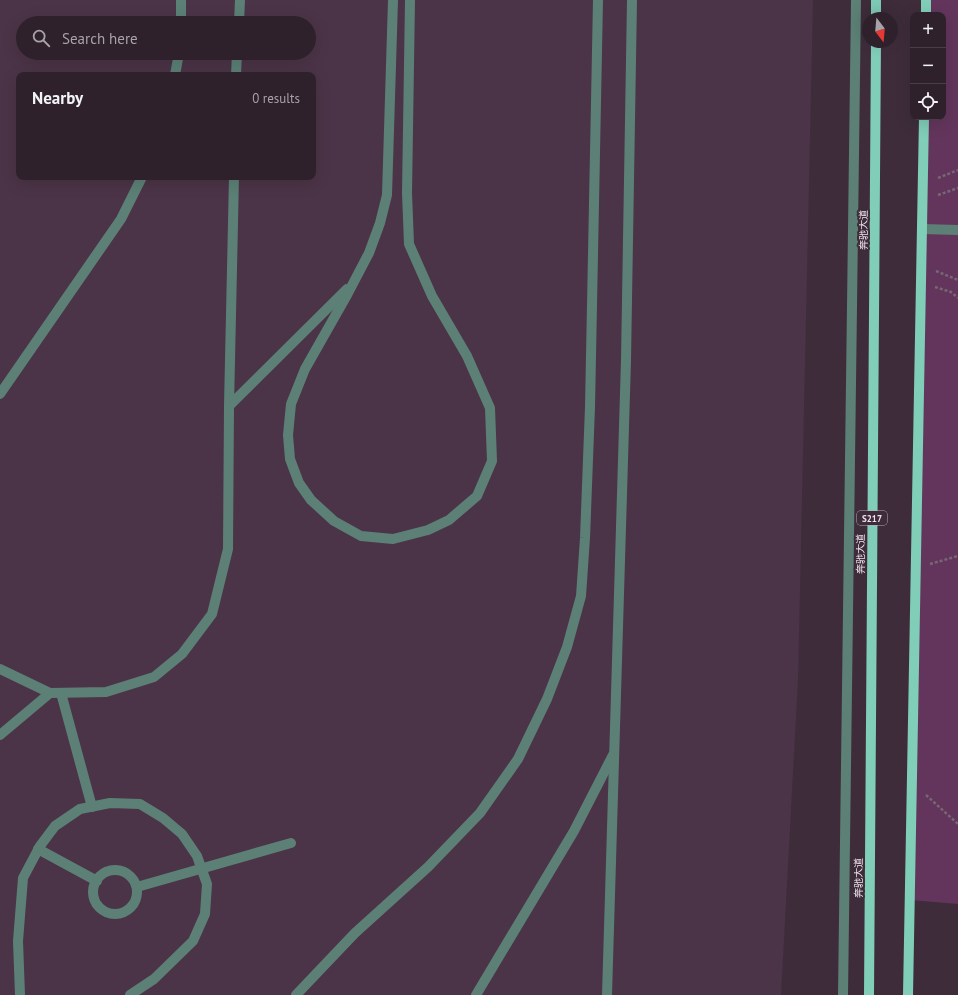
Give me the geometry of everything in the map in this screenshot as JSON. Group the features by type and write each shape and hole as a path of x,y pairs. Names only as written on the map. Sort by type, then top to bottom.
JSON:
{"main road":[{"path":"876,0 876,12"},
{"path":"926,0 926,12"},
{"name":"奔驰大道","path":"869,995 876,48"},
{"path":"908,995 924,120"}],"street":[{"path":"181,0 181,16"},
{"path":"239,16 240,0"},
{"path":"393,0 387,195 380,223 371,247 354,282 305,369 291,404 288,435 290,459 299,483 311,500 334,521 361,536 394,539 428,530 449,520 477,496 492,461 490,408 467,356 432,296 409,244 407,193 410,0"},
{"path":"296,995 356,933 428,866 480,812 518,759 547,699 567,647 581,596 585,538 590,407 598,0"},
{"path":"607,995 626,352 632,0"},
{"path":"843,995 856,0"},
{"path":"175,72 177,60"},
{"path":"236,72 237,60"},
{"path":"0,394 121,219 140,180"},
{"path":"0,669 56,693 106,692 154,676 182,654 212,614 228,549 229,406 234,180"},
{"path":"922,229 958,230"},
{"path":"229,406 354,282"},
{"path":"0,735 56,693"},
{"path":"56,693 92,807"},
{"path":"476,995 574,831 615,752"},
{"path":"20,995 18,941 23,878 38,849 55,826 80,809 110,803 140,804 163,818 182,834 197,856 207,884 205,914 192,941 154,979 130,995"},
{"path":"137,887 291,843"},
{"path":"38,849 97,881"},
{"path":"110,871 122,871 130,875 137,887 138,895 135,904 128,911 117,915 106,913 99,907 94,898 93,889 97,881 102,874 110,871"}],"path":[{"path":"923,184 958,170"},
{"path":"923,200 958,188"},
{"path":"921,266 958,280"},
{"path":"921,282 951,292 958,298"},
{"path":"916,568 958,556"},
{"path":"912,782 958,824"}],"shaded area":[{"path":"0,0 813,0 798,679 781,995 0,995"},
{"path":"926,0 958,0 958,904 910,900 924,120 946,120 946,12 926,12"}]}
